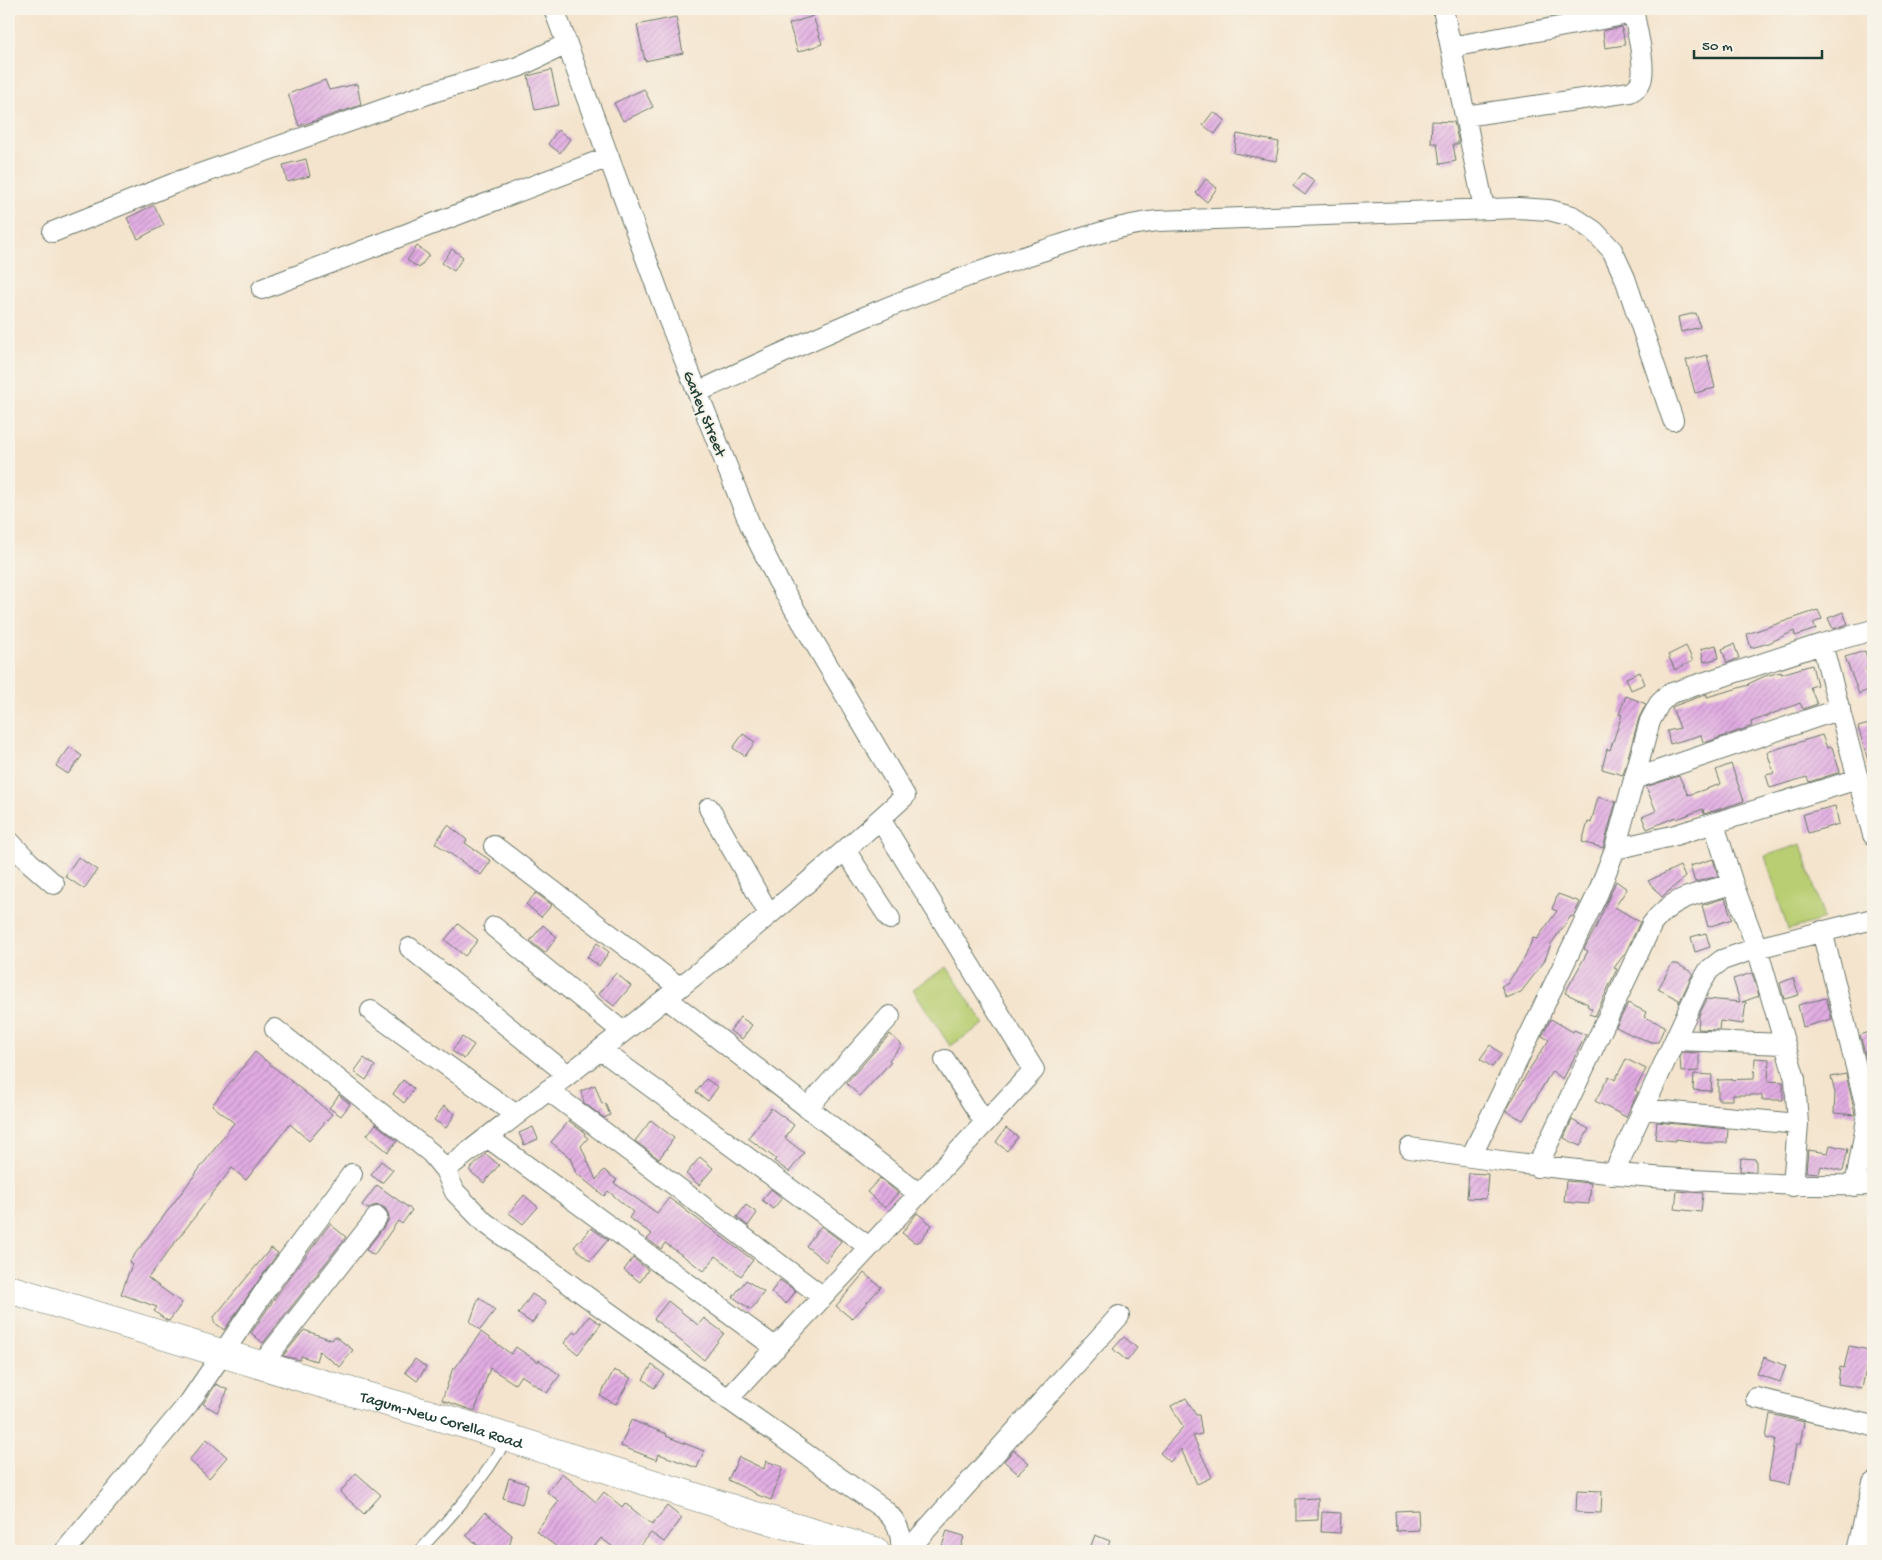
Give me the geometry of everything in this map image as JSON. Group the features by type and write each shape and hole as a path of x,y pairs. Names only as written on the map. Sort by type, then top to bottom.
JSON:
{"main road":[{"name":"Tagum-New Corella Road","path":"9,1289 508,1438 875,1551"}],"street":[{"name":"Garley Street","path":"554,9 668,318 751,527 778,581 905,796 880,819"},
{"path":"1443,9 1484,208"},
{"path":"1451,46 1634,11 1642,72 1640,84 1635,90 1465,116"},
{"path":"53,232 180,181 433,92 518,67 568,44"},
{"path":"262,289 609,157"},
{"path":"698,392 782,353 951,282 1001,264 1134,223 1518,208 1549,210 1572,216 1594,231 1612,250 1624,278 1673,420"},
{"path":"1470,1157 1598,893 1614,849 1650,722 1664,698 1669,694 1822,644 1873,630"},
{"path":"1822,644 1873,835"},
{"path":"1634,780 1840,709"},
{"path":"1614,849 1672,836 1858,780"},
{"path":"709,808 769,914"},
{"path":"445,1170 601,1050 769,914 880,819 1034,1070 728,1399"},
{"path":"1714,824 1733,884 1757,948 1795,1079 1798,1124 1793,1186"},
{"path":"9,841 54,884"},
{"path":"494,846 672,992 808,1108 919,1194"},
{"path":"845,850 890,919"},
{"path":"1537,1167 1652,924 1667,907 1679,899 1733,884"},
{"path":"1613,1174 1700,986 1710,970 1722,960 1757,948 1873,919"},
{"path":"494,927 623,1032"},
{"path":"1410,1148 1537,1167 1613,1174 1793,1186 1864,1186 1866,1107 1822,931"},
{"path":"410,948 568,1075"},
{"path":"371,1011 516,1115"},
{"path":"808,1108 890,1016"},
{"path":"275,1029 435,1157 445,1170 455,1192 484,1222 892,1516 899,1530 902,1543 901,1551"},
{"path":"1675,1040 1785,1044"},
{"path":"601,1050 869,1247"},
{"path":"945,1060 985,1123"},
{"path":"548,1090 823,1297"},
{"path":"1642,1108 1798,1124"},
{"path":"487,1138 776,1348"},
{"path":"65,1551 189,1404 271,1282 352,1174"},
{"path":"261,1365 377,1217"},
{"path":"907,1551 1118,1316"},
{"path":"1756,1398 1873,1426"},
{"path":"1857,1551 1873,1483"}],"lane":[{"path":"419,1551 469,1496 508,1438"}],"green space":[{"path":"1801,844 1824,919 1788,930 1765,856"},
{"path":"947,967 984,1024 950,1046 913,989"}],"building":[{"path":"813,16 822,44 798,52 789,24"},
{"path":"676,17 683,53 645,61 637,25"},
{"path":"1622,27 1625,45 1605,48 1603,31"},
{"path":"551,70 559,105 535,110 528,76"},
{"path":"325,80 329,90 357,84 361,105 299,126 288,94"},
{"path":"644,89 653,107 623,121 614,103"},
{"path":"1213,112 1225,120 1215,134 1203,125"},
{"path":"1432,121 1454,122 1458,140 1458,144 1453,144 1456,161 1440,164 1437,143 1431,143"},
{"path":"558,130 570,139 560,153 548,144"},
{"path":"1237,134 1279,142 1276,161 1234,153"},
{"path":"306,159 310,176 287,182 283,165"},
{"path":"1303,173 1315,181 1305,195 1293,186"},
{"path":"1206,179 1217,188 1207,202 1196,193"},
{"path":"154,205 164,225 138,239 127,218"},
{"path":"417,246 429,255 419,268 407,260"},
{"path":"452,249 463,257 454,271 442,263"},
{"path":"1696,313 1700,327 1681,332 1678,317"},
{"path":"1707,355 1715,388 1695,393 1686,360"},
{"path":"1818,610 1822,619 1813,623 1816,629 1795,636 1794,631 1769,643 1751,648 1747,634"},
{"path":"1843,612 1848,624 1833,629 1828,618"},
{"path":"1734,644 1739,658 1727,663 1722,649"},
{"path":"1716,645 1719,658 1704,662 1701,649"},
{"path":"1686,646 1693,661 1675,670 1668,655"},
{"path":"1865,651 1870,667 1866,669 1873,688 1859,694 1845,657"},
{"path":"1812,665 1817,685 1810,687 1817,704 1803,709 1800,703 1751,722 1752,726 1707,742 1703,742 1701,735 1670,744 1667,731 1680,728 1672,708 1674,706 1707,694 1707,697 1749,685 1765,676 1781,672 1781,674"},
{"path":"1640,672 1645,684 1631,690 1626,678"},
{"path":"1626,696 1646,704 1639,718 1623,775 1602,769 1607,749 1610,750 1622,715 1619,714"},
{"path":"1873,723 1873,766 1870,767 1858,727"},
{"path":"743,734 755,742 745,756 733,748"},
{"path":"1822,735 1827,748 1832,747 1840,772 1809,782 1807,777 1770,788 1766,775 1774,773 1767,752"},
{"path":"70,747 82,756 68,774 56,766"},
{"path":"1731,764 1744,801 1704,814 1703,809 1677,819 1676,817 1647,829 1642,817 1656,811 1646,787 1679,776 1688,795 1721,784 1716,770"},
{"path":"1598,797 1616,802 1603,848 1582,842 1588,822 1591,823"},
{"path":"1835,806 1839,824 1808,833 1803,814"},
{"path":"448,825 467,840 465,843 491,861 481,875 435,843"},
{"path":"78,857 97,870 84,889 65,876"},
{"path":"1713,859 1718,876 1695,882 1690,866"},
{"path":"1680,866 1685,877 1662,897 1648,881"},
{"path":"1616,881 1627,889 1615,907 1640,922 1626,952 1614,968 1617,969 1595,1016 1589,1014 1592,1009 1587,1006 1588,1004 1565,993 1588,951 1584,949 1597,925"},
{"path":"536,893 552,905 541,917 526,904"},
{"path":"1558,894 1580,902 1573,917 1571,916 1551,944 1544,962 1521,992 1506,998 1501,986 1507,984 1524,959 1533,938 1537,939 1557,911 1552,909"},
{"path":"1725,898 1732,919 1708,927 1702,905"},
{"path":"458,924 478,940 465,956 445,940"},
{"path":"543,925 557,937 545,953 530,941"},
{"path":"1706,933 1710,947 1695,952 1691,937"},
{"path":"597,943 609,952 599,966 587,957"},
{"path":"1672,964 1677,964 1693,973 1679,1003 1679,1000 1658,989"},
{"path":"616,973 631,986 614,1006 599,994"},
{"path":"1752,973 1759,996 1742,1002 1746,1002 1743,1024 1720,1021 1719,1030 1698,1029 1699,1015 1707,999 1740,1002 1733,979"},
{"path":"1793,978 1799,995 1784,999 1780,983"},
{"path":"1826,998 1832,1019 1803,1027 1798,1005"},
{"path":"1628,1003 1646,1012 1644,1017 1665,1026 1658,1042 1634,1036 1616,1027"},
{"path":"740,1017 752,1025 742,1039 730,1031"},
{"path":"1551,1019 1573,1032 1574,1030 1586,1035 1563,1079 1552,1071 1523,1120 1506,1111 1530,1068 1549,1040 1542,1036"},
{"path":"1873,1031 1873,1072 1870,1072 1860,1035"},
{"path":"890,1034 902,1045 889,1060 891,1062 860,1096 846,1083"},
{"path":"462,1037 474,1045 464,1059 452,1051"},
{"path":"1490,1045 1502,1054 1492,1067 1480,1059"},
{"path":"255,1052 332,1114 309,1141 290,1124 246,1180 232,1168 148,1278 182,1303 169,1321 154,1311 157,1307 121,1294 132,1264 129,1262 234,1123 212,1105"},
{"path":"1682,1052 1699,1053 1699,1071 1681,1072 1680,1057"},
{"path":"364,1058 375,1066 366,1080 354,1072"},
{"path":"1755,1058 1769,1059 1768,1081 1783,1082 1783,1100 1762,1100 1762,1095 1733,1095 1733,1100 1718,1100 1718,1080 1754,1079"},
{"path":"1626,1059 1646,1069 1635,1090 1638,1092 1626,1117 1595,1101 1609,1076 1615,1080"},
{"path":"1694,1074 1712,1075 1711,1091 1693,1090"},
{"path":"1846,1074 1855,1115 1834,1113 1835,1093 1831,1077"},
{"path":"706,1079 718,1087 708,1101 696,1092"},
{"path":"403,1080 414,1089 404,1103 393,1094"},
{"path":"595,1085 602,1104 605,1103 610,1115 604,1118 584,1103 581,1091"},
{"path":"339,1095 350,1104 341,1116 329,1108"},
{"path":"444,1106 455,1114 446,1128 434,1120"},
{"path":"771,1108 794,1125 785,1138 804,1153 789,1172 774,1161 776,1159 748,1138"},
{"path":"651,1120 674,1138 659,1159 635,1141"},
{"path":"1572,1120 1589,1129 1580,1146 1564,1138"},
{"path":"569,1121 585,1133 584,1135 588,1138 581,1146 596,1180 604,1170 617,1180 614,1183 657,1213 669,1198 753,1260 741,1276 716,1256 704,1271 665,1243 661,1249 647,1239 652,1234 629,1218 633,1212 608,1191 604,1196 576,1173 570,1158 551,1142"},
{"path":"1657,1122 1728,1129 1727,1143 1655,1139"},
{"path":"376,1124 397,1141 388,1152 367,1135"},
{"path":"533,1127 538,1139 524,1145 519,1133"},
{"path":"1006,1128 1018,1137 1007,1151 996,1142"},
{"path":"1830,1145 1848,1149 1843,1171 1821,1166 1819,1173 1806,1172 1808,1150 1828,1153"},
{"path":"486,1154 499,1165 484,1183 469,1170"},
{"path":"700,1157 713,1168 699,1185 686,1174"},
{"path":"1741,1158 1756,1159 1756,1172 1740,1171"},
{"path":"381,1161 393,1170 382,1183 371,1175"},
{"path":"1469,1173 1488,1174 1486,1199 1467,1198"},
{"path":"880,1178 898,1193 885,1208 867,1192"},
{"path":"1566,1181 1591,1183 1589,1204 1564,1202"},
{"path":"377,1185 412,1210 402,1224 398,1221 374,1255 366,1250 389,1219 388,1213 385,1208 379,1205 368,1209 362,1205"},
{"path":"771,1189 782,1198 773,1209 762,1200"},
{"path":"1677,1191 1703,1193 1701,1212 1675,1209"},
{"path":"524,1195 538,1207 523,1224 509,1213"},
{"path":"746,1205 757,1213 748,1226 737,1217"},
{"path":"917,1213 932,1225 919,1242 914,1242 902,1233"},
{"path":"330,1224 346,1237 263,1343 251,1333 281,1289"},
{"path":"821,1226 841,1241 826,1262 806,1246"},
{"path":"591,1228 608,1240 590,1261 574,1247"},
{"path":"271,1248 278,1253 224,1330 214,1322 214,1317"},
{"path":"633,1258 648,1270 640,1282 624,1270"},
{"path":"864,1273 881,1287 852,1319 836,1306"},
{"path":"746,1280 764,1292 751,1310 733,1297"},
{"path":"780,1280 796,1291 786,1304 771,1292"},
{"path":"532,1294 546,1303 532,1323 518,1314"},
{"path":"479,1297 495,1310 480,1330 470,1322"},
{"path":"668,1301 698,1325 704,1318 724,1333 704,1360 654,1319"},
{"path":"589,1316 601,1324 578,1354 564,1343 573,1332 576,1334"},
{"path":"304,1330 332,1340 335,1336 353,1350 340,1367 319,1351 316,1361 301,1356 300,1360 283,1356"},
{"path":"481,1332 511,1354 516,1347 560,1375 547,1393 521,1375 515,1384 490,1368 475,1411 442,1400 453,1368 455,1368"},
{"path":"1124,1337 1137,1348 1127,1361 1113,1349"},
{"path":"1849,1346 1870,1350 1862,1388 1838,1384 1840,1367 1844,1368"},
{"path":"1764,1357 1786,1366 1780,1382 1757,1374"},
{"path":"415,1359 426,1367 417,1381 405,1372"},
{"path":"652,1365 664,1374 654,1388 643,1379"},
{"path":"614,1370 631,1378 616,1404 600,1396"},
{"path":"216,1384 228,1390 217,1412 203,1404"},
{"path":"1186,1398 1196,1415 1199,1415 1202,1434 1193,1436 1212,1477 1197,1484 1181,1449 1170,1462 1160,1453 1183,1427 1171,1406"},
{"path":"1770,1414 1804,1422 1800,1444 1796,1444 1790,1485 1768,1481 1775,1440 1766,1438"},
{"path":"631,1420 704,1451 697,1468 659,1454 657,1460 621,1446"},
{"path":"207,1439 227,1457 209,1478 189,1460"},
{"path":"1014,1450 1029,1463 1018,1474 1004,1461"},
{"path":"739,1457 764,1469 766,1461 783,1467 771,1500 728,1480"},
{"path":"356,1473 381,1495 364,1514 340,1492"},
{"path":"562,1473 596,1502 604,1492 622,1507 625,1503 652,1525 667,1506 682,1518 664,1542 651,1533 636,1551 618,1551 601,1538 591,1551 562,1551 536,1531 559,1501 547,1492"},
{"path":"509,1478 528,1484 522,1504 503,1498"},
{"path":"1577,1490 1602,1491 1601,1513 1576,1512"},
{"path":"1318,1498 1318,1520 1296,1521 1296,1499"},
{"path":"1418,1510 1419,1530 1396,1531 1395,1511"},
{"path":"485,1512 512,1535 508,1551 484,1551 466,1535"},
{"path":"1322,1512 1341,1513 1340,1533 1321,1532"},
{"path":"947,1531 964,1536 960,1551 941,1549"},
{"path":"1095,1535 1110,1541 1106,1551 1089,1551"}]}
